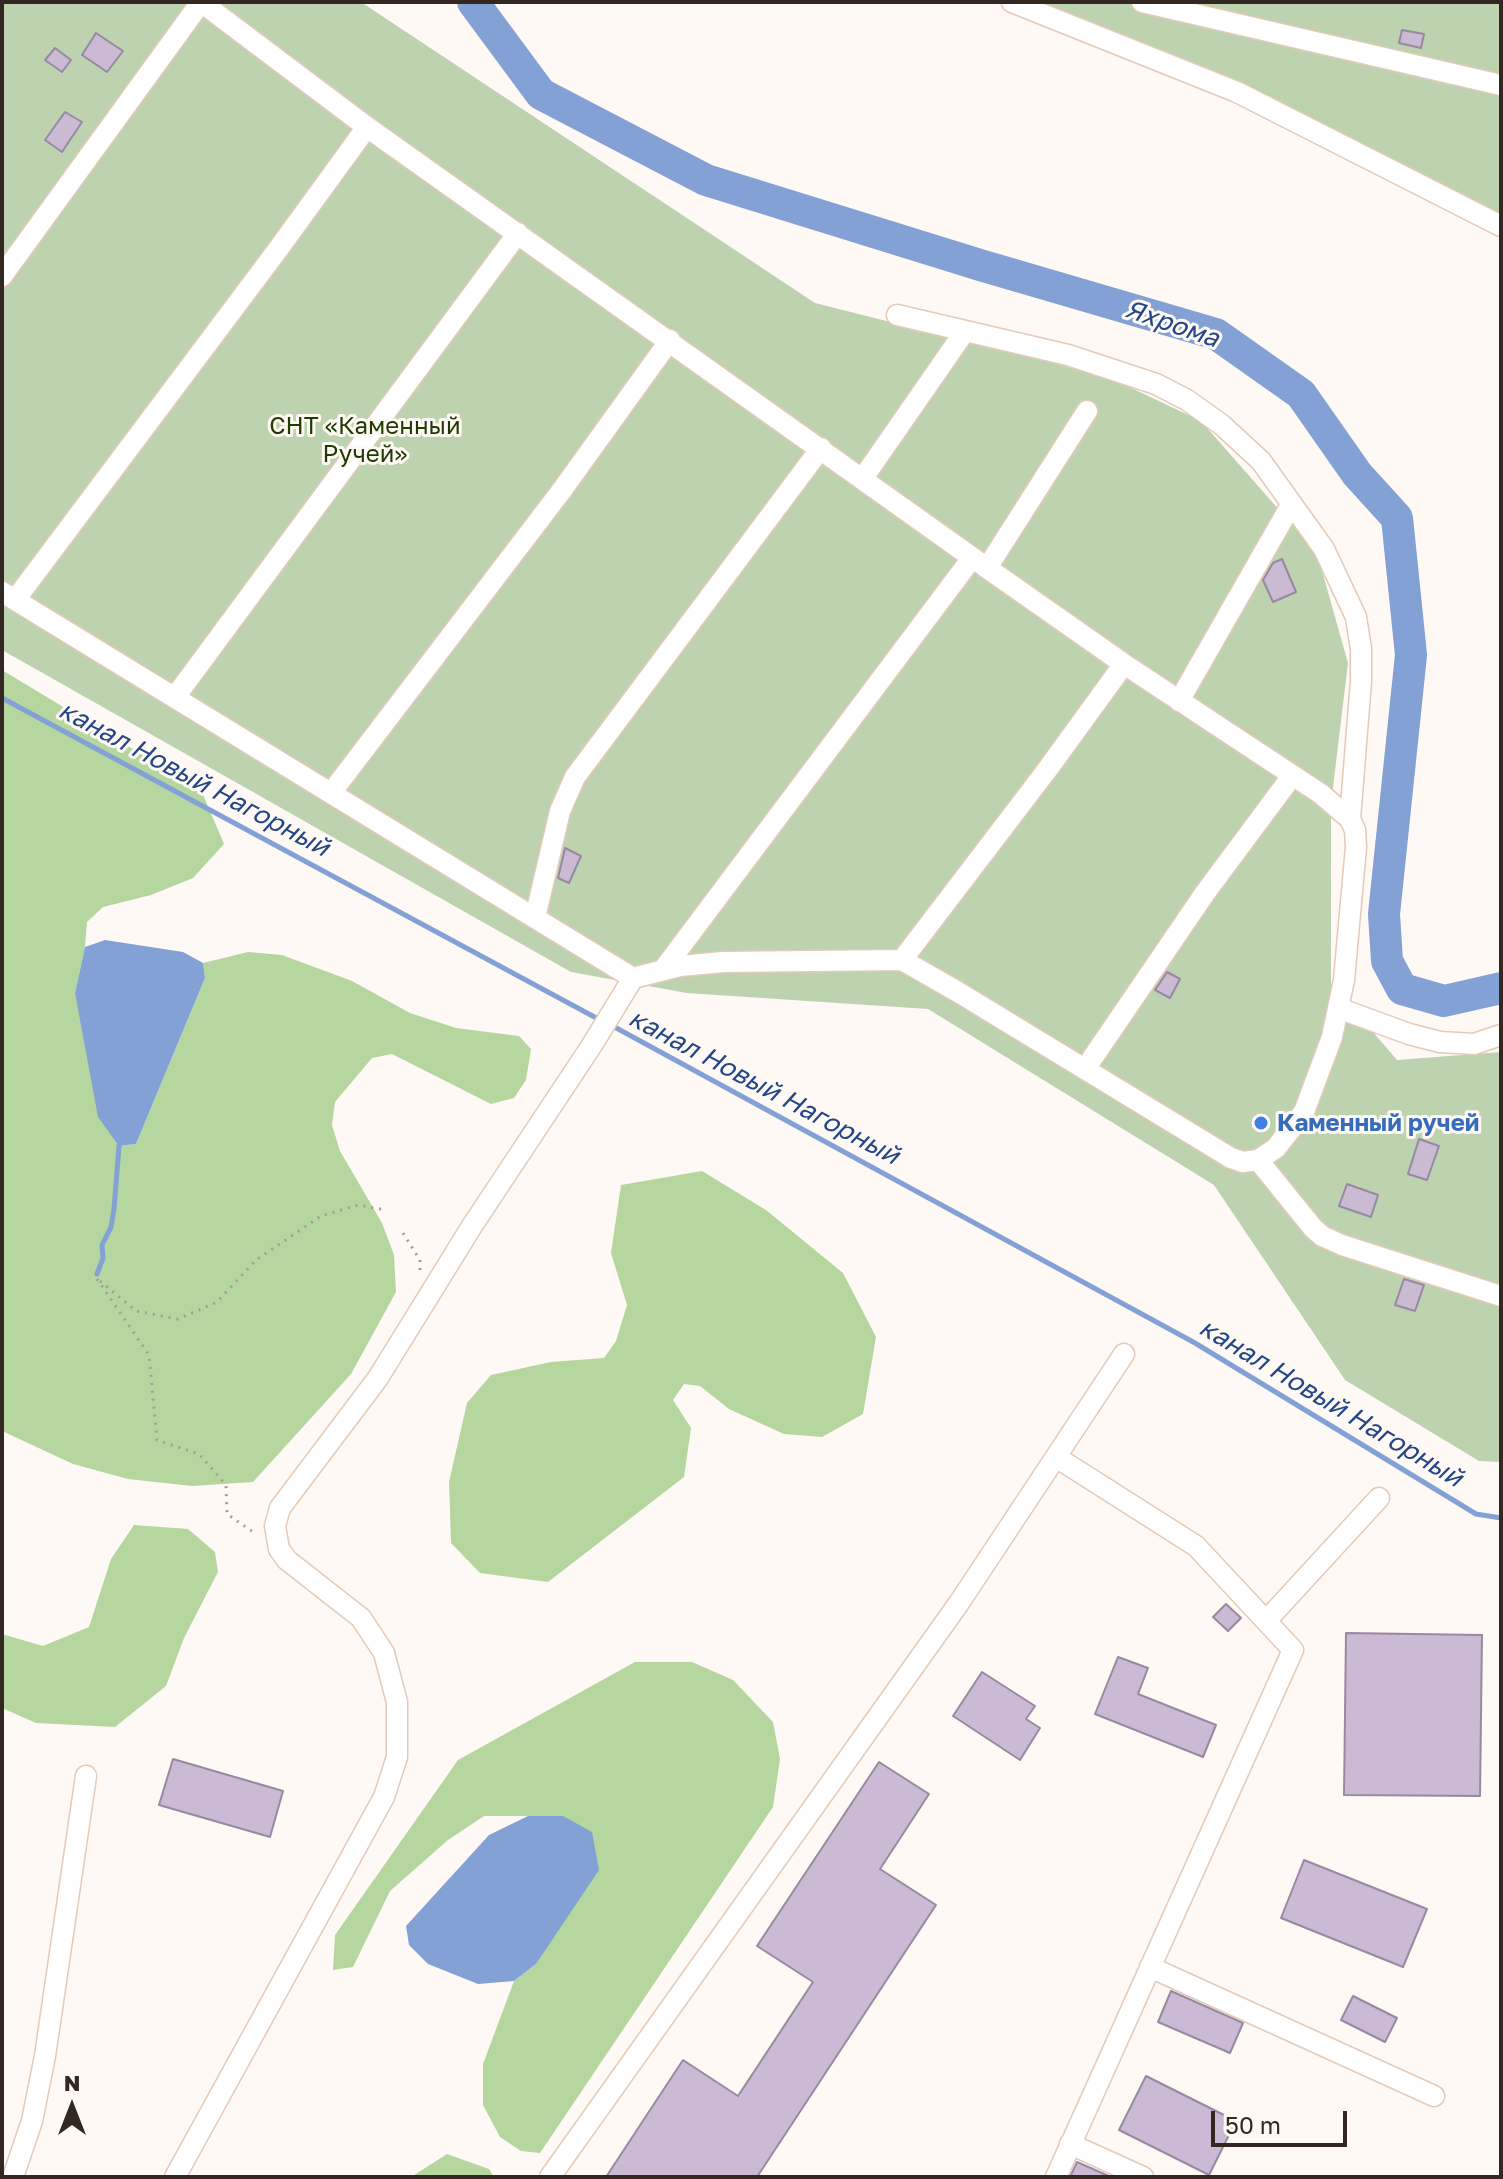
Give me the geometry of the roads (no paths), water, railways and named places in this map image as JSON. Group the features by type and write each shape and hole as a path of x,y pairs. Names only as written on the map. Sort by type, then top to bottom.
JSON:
{"street":[{"path":"2,276 201,2 367,127 980,563 1124,664 1321,794 1350,819 1355,830 1344,980 1332,1037 1304,1112 1276,1148 1258,1160 1243,1162 1231,1158 902,960 723,962 663,970 633,978 472,1226 378,1378 280,1508 275,1526 279,1549 287,1560 361,1618 384,1653 397,1702 397,1757 384,1797 175,2177"},
{"path":"1012,2 1237,92 1501,226"},
{"path":"1142,2 1501,85"},
{"path":"367,127 279,248 9,596 633,978"},
{"path":"175,697 518,233"},
{"path":"897,315 1068,355 1156,384 1187,400 1222,425 1261,461 1324,549 1342,582 1358,628 1361,681 1350,819"},
{"path":"863,478 965,331"},
{"path":"331,793 562,490 670,340"},
{"path":"663,970 980,563 1087,411"},
{"path":"535,918 560,811 575,777 821,448"},
{"path":"1179,701 1291,505"},
{"path":"902,960 1124,664"},
{"path":"1085,1069 1205,893 1292,776"},
{"path":"1338,1008 1440,1042 1474,1044 1501,1035"},
{"path":"1258,1160 1322,1236 1501,1296"},
{"path":"550,2177 959,1603 1124,1354"},
{"path":"1056,1457 1196,1546 1293,1650 1056,2177"},
{"path":"1266,1621 1379,1498"},
{"path":"13,2177 32,2121 45,2056 86,1776"},
{"path":"1150,1967 1434,2096"},
{"path":"1070,2144 1143,2177"}],"water":[{"path":"105,940 183,952 203,963 205,978 136,1144 119,1146 98,1117 75,993 85,947"},
{"path":"528,1816 563,1816 592,1832 599,1870 536,1964 514,1981 478,1984 428,1964 409,1945 406,1926 489,1835"}],"waterway":[{"name":"Яхрома","path":"473,2 541,94 706,180 1216,334 1301,394 1357,474 1397,518 1411,655 1384,914 1387,961 1402,989 1444,1001 1501,988"},
{"name":"канал Новый Нагорный","path":"2,698 600,1020"},
{"name":"канал Новый Нагорный","path":"609,1024 1195,1343 1476,1514 1501,1518"},
{"path":"97,1274 103,1258 102,1245 111,1227 119,1146"}],"place":[{"name":"Каменный ручей","path":"1261,1123"}],"park label":[{"name":"СНТ «Каменный Ручей»","path":"365,440"}]}
